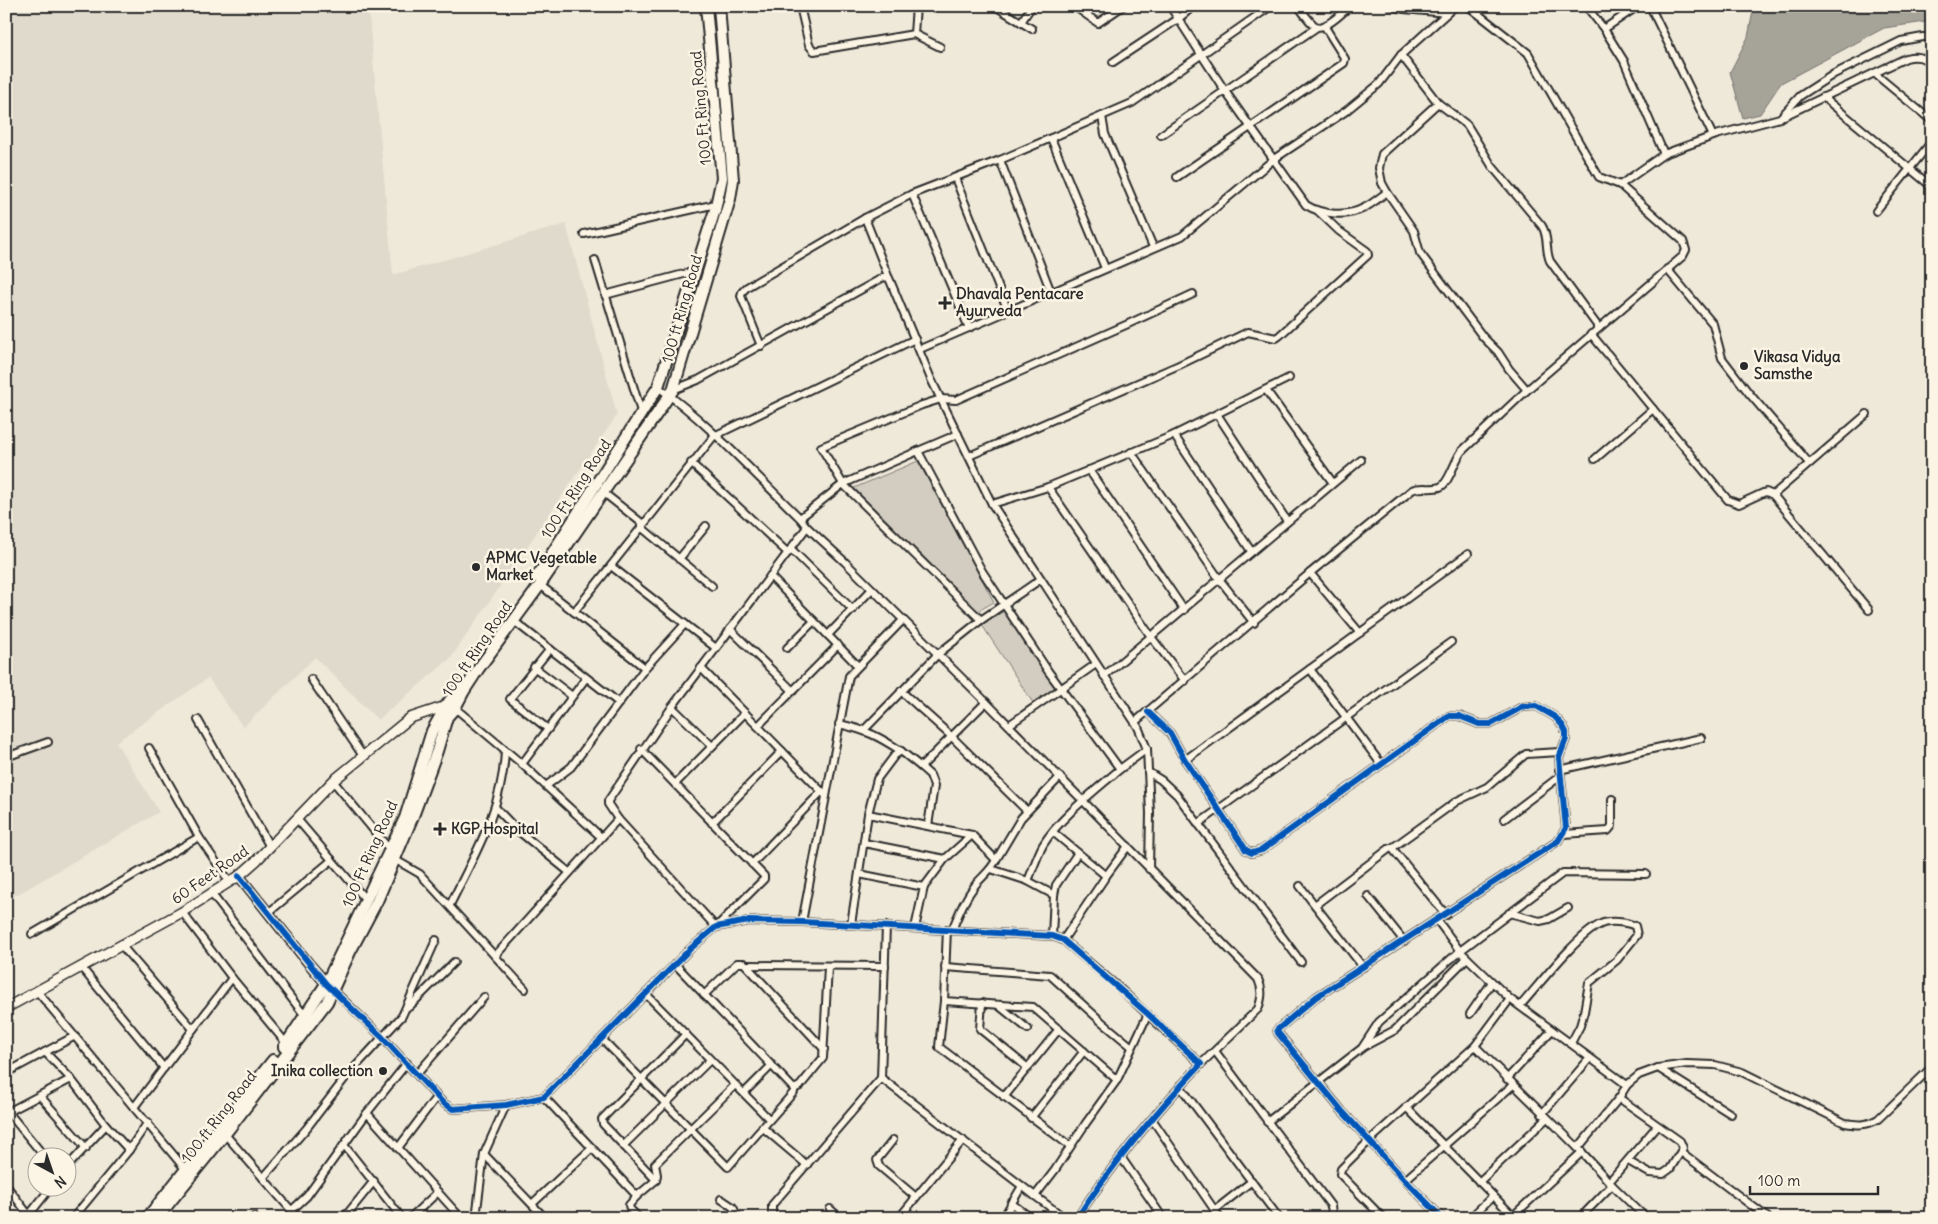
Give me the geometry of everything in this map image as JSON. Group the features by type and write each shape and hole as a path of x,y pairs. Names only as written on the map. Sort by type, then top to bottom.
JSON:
{"main road":[{"name":"100 Ft Ring Road","path":"450,707 538,583 658,387 716,204 722,178 706,6"},
{"name":"100 ft Ring Road","path":"157,1218 222,1131 326,1002 330,987 377,901 392,854 437,751 450,707 464,691 514,621 538,583 604,493 672,393 730,199 733,180 719,6"},
{"name":"100 Ft Ring Road","path":"147,1218 186,1170 222,1131 305,1016 330,987 366,900 392,854"}],"street":[{"path":"800,6 809,45 814,50 914,34 940,47"},
{"path":"914,34 916,6"},
{"path":"995,6 1032,29"},
{"path":"1021,22 1032,6"},
{"path":"1074,6 1098,23 1123,6"},
{"path":"969,456 1179,365 1248,332 1276,338 1368,255 1367,251 1339,231 1318,211 1302,200 1225,91 1170,6"},
{"path":"1113,62 1178,19 1194,6"},
{"path":"762,346 741,296 744,289 865,218 912,194 1000,160 1140,98 1272,6"},
{"path":"1177,177 1346,61 1321,27 1298,6"},
{"path":"1160,134 1350,6"},
{"path":"1390,6 1447,13"},
{"path":"920,349 1182,236 1274,160 1346,111 1379,84 1401,55 1455,6"},
{"path":"1135,722 1254,623 1310,573 1412,490 1443,486 1454,461 1462,450 1527,390 1683,256 1686,250 1683,242 1620,185 1599,177 1528,53 1468,6"},
{"path":"1586,6 1604,29 1624,61 1664,154"},
{"path":"1604,29 1638,6"},
{"path":"1650,6 1712,136"},
{"path":"1780,118 1800,96 1834,74 1901,41 1923,36 1932,37"},
{"path":"1401,55 1438,103 1467,125 1492,166 1542,226 1546,235 1550,261 1599,328"},
{"path":"1620,185 1664,154 1712,136 1780,118 1906,58 1916,56 1932,64"},
{"path":"1874,73 1932,120"},
{"path":"1823,97 1932,186"},
{"path":"1438,103 1382,154 1380,176 1387,192 1414,231 1418,250 1422,256 1483,337 1498,352 1509,369 1527,390"},
{"path":"1102,116 1105,134 1153,247"},
{"path":"1051,138 1105,268"},
{"path":"1876,211 1932,141"},
{"path":"1000,160 1050,292"},
{"path":"955,178 1008,311"},
{"path":"1318,211 1340,214 1354,212 1363,209 1387,192"},
{"path":"912,194 969,328"},
{"path":"584,234 716,204"},
{"path":"865,218 940,398 992,504 1135,722 1147,749 1150,813 1149,869"},
{"path":"595,260 642,414"},
{"path":"1667,269 1713,324 1722,358 1809,464"},
{"path":"605,295 695,271"},
{"path":"672,393 762,346 888,276"},
{"path":"981,620 843,484 821,448 940,398 956,400 1193,294"},
{"path":"1591,334 1728,500 1739,504 1766,492 1773,495 1869,610"},
{"path":"574,612 714,436 916,339"},
{"path":"992,504 1048,487 1174,435 1290,378"},
{"path":"658,387 672,393 938,654 1258,979 1262,987 1262,999 1258,1008 1180,1086 1121,1157 1080,1216"},
{"path":"1266,390 1333,483"},
{"path":"1595,459 1653,409"},
{"path":"1217,414 1287,521"},
{"path":"1773,495 1867,414"},
{"path":"800,518 843,484 958,434"},
{"path":"1174,435 1251,551"},
{"path":"918,451 982,571 1061,688 1120,769"},
{"path":"1131,452 1220,580 1254,623"},
{"path":"1104,676 1152,638 1251,551 1361,460"},
{"path":"692,463 852,610"},
{"path":"1089,470 1184,610"},
{"path":"1048,487 1152,638 1185,681"},
{"path":"604,493 712,586"},
{"path":"679,559 706,526"},
{"path":"716,927 618,819 608,804 608,800 672,707 807,527"},
{"path":"1185,760 1468,554"},
{"path":"610,566 716,648"},
{"path":"1310,573 1360,633"},
{"path":"770,576 858,666"},
{"path":"864,730 938,654 981,620 1041,579"},
{"path":"538,583 645,668"},
{"path":"828,635 872,589"},
{"path":"802,922 824,793 849,676 903,620"},
{"path":"514,621 620,703"},
{"path":"787,648 814,621"},
{"path":"546,786 572,767 645,668 685,624"},
{"path":"730,629 793,691"},
{"path":"1198,824 1450,642"},
{"path":"758,726 838,645"},
{"path":"548,728 510,699 550,649"},
{"path":"1009,725 1096,664"},
{"path":"534,667 572,696"},
{"path":"701,668 824,793"},
{"path":"1310,669 1381,764"},
{"path":"522,764 586,678"},
{"path":"310,679 363,756"},
{"path":"901,691 951,736 1027,811"},
{"path":"921,767 986,702"},
{"path":"1148,712 1170,733 1185,760 1246,850 1252,853 1257,852 1449,716 1459,716 1479,724 1491,724 1522,707 1536,706 1555,717 1563,726 1566,732 1566,739 1560,752 1559,774 1566,828 1558,841 1446,915 1316,997 1278,1030 1278,1033 1342,1111 1442,1218"},
{"path":"450,707 506,750 600,837"},
{"name":"60 Feet Road","path":"6,1008 182,912 239,876 270,847 333,781 410,718 450,707"},
{"path":"672,707 712,746"},
{"path":"674,784 745,713"},
{"path":"198,720 270,847"},
{"path":"839,724 876,735 901,751 930,775 934,786 928,826"},
{"path":"1504,819 1559,774 1701,738"},
{"path":"6,757 48,742"},
{"path":"149,748 199,837 229,882"},
{"path":"239,876 330,987 382,1037 448,1107 453,1109 506,1105 544,1097 675,964 716,927 764,879 764,876 642,749"},
{"path":"1028,881 1043,846 1053,832 1083,800 1147,749"},
{"path":"450,905 496,808 502,788 506,750"},
{"path":"712,823 782,751"},
{"path":"851,924 868,814 878,779 881,772 895,755 901,751"},
{"path":"1315,905 1387,849 1392,848 1457,801 1487,787 1526,754 1560,752"},
{"path":"1148,772 1171,788 1301,962"},
{"path":"1060,777 1021,818 991,869 976,884 962,904 949,929 944,1001 938,1047 1070,1146"},
{"path":"333,781 392,854 420,874 525,990"},
{"path":"752,864 824,793"},
{"path":"1564,834 1608,831 1612,826 1612,799"},
{"path":"496,808 516,829 569,872"},
{"path":"868,814 972,835 996,860"},
{"path":"297,819 366,900"},
{"path":"495,956 618,819"},
{"path":"1053,832 1077,854 1106,876"},
{"path":"914,928 924,887 945,859 972,835"},
{"path":"32,934 199,837"},
{"path":"864,843 945,859"},
{"path":"1064,940 1128,846"},
{"path":"1392,848 1446,915"},
{"path":"1052,936 1054,895 1060,877 1077,854"},
{"path":"268,913 332,860"},
{"path":"991,869 1028,881 1054,895"},
{"path":"1362,1048 1379,1022 1460,951 1563,873 1646,874"},
{"path":"859,874 924,887"},
{"path":"1300,886 1363,967"},
{"path":"211,893 305,1016"},
{"path":"1368,896 1404,941"},
{"path":"1509,913 1540,921 1549,919 1568,908"},
{"path":"182,912 232,978 286,1043"},
{"path":"1437,920 1460,951 1510,999 1627,1085"},
{"path":"716,927 749,921 802,922 1052,936 1064,940 1148,1014 1201,1064"},
{"path":"1520,1006 1578,941 1593,928 1605,922 1635,926 1638,931 1637,935 1617,960 1589,983 1582,1019 1571,1043"},
{"path":"772,1218 772,1205 881,1078 886,926"},
{"path":"406,1010 436,940"},
{"path":"121,945 193,1029"},
{"path":"1267,1122 1362,1048 1395,1030 1467,958"},
{"path":"263,1178 382,1037 454,962"},
{"path":"704,994 737,963 747,965 828,967 885,966"},
{"path":"675,964 794,1089"},
{"path":"747,965 824,1048"},
{"path":"80,967 164,1068"},
{"path":"602,1039 728,1167 794,1092 794,1089 800,1086 822,1062 828,967"},
{"path":"945,967 1050,975 1132,1047"},
{"path":"135,1106 232,978"},
{"path":"1470,1014 1492,982"},
{"path":"37,991 135,1106 186,1170"},
{"path":"646,994 769,1119"},
{"path":"417,1074 484,997"},
{"path":"1383,1218 1340,1174 1341,1169 1406,1107 1475,1046 1510,999"},
{"path":"944,1001 1034,1007 1117,1080"},
{"path":"982,1003 980,1029 1028,1068"},
{"path":"998,1004 1028,1029"},
{"path":"1035,1196 1117,1080 1148,1014"},
{"path":"1004,1097 1059,1030"},
{"path":"1506,1079 1552,1030"},
{"path":"656,1180 603,1124 602,1119 686,1034"},
{"path":"6,1074 75,1036"},
{"path":"1475,1046 1506,1079 1580,1150 1610,1184 1646,1218"},
{"path":"1031,1118 1084,1051"},
{"path":"1215,1051 1331,1206 1332,1213 1327,1218"},
{"path":"45,1052 71,1079 106,1125 129,1150"},
{"path":"1479,1182 1545,1116 1590,1058"},
{"path":"623,1146 710,1060"},
{"path":"292,1210 307,1196 367,1113 407,1063"},
{"path":"1406,1107 1514,1217 1580,1150 1627,1085 1639,1075 1658,1068 1687,1064 1715,1065 1742,1072 1845,1123 1861,1126 1868,1125 1883,1115 1932,1068"},
{"path":"744,1093 772,1065"},
{"path":"1658,1068 1731,1114"},
{"path":"881,1078 1065,1218"},
{"path":"36,1146 7,1112 71,1079"},
{"path":"639,1218 630,1209 629,1205 656,1180 658,1175 655,1164 736,1085"},
{"path":"1405,1180 1513,1085"},
{"path":"1180,1086 1279,1218"},
{"path":"40,1096 86,1148"},
{"path":"398,1148 437,1096"},
{"path":"544,1097 637,1196"},
{"path":"1619,1098 1680,1141 1683,1148 1670,1169 1658,1175 1642,1170 1628,1161"},
{"path":"476,1218 484,1154 506,1105"},
{"path":"367,1113 461,1218"},
{"path":"1152,1119 1220,1218"},
{"path":"73,1218 129,1150 148,1122"},
{"path":"78,1156 106,1125"},
{"path":"1580,1218 1657,1126"},
{"path":"762,1127 807,1165"},
{"path":"222,1131 298,1218"},
{"path":"893,1140 877,1160 879,1166 916,1197"},
{"path":"899,1218 963,1140"},
{"path":"344,1145 402,1218"},
{"path":"532,1204 592,1148"},
{"path":"1681,1152 1768,1218"},
{"path":"484,1154 545,1218"},
{"path":"1121,1157 1163,1218"},
{"path":"344,1218 374,1181"},
{"path":"1215,1210 1252,1181"},
{"path":"6,1185 30,1216 45,1196"},
{"path":"1003,1218 1022,1186"},
{"path":"410,1218 438,1192"},
{"path":"1470,1218 1493,1196"},
{"path":"721,1199 733,1207 737,1212 738,1218"},
{"path":"1012,1203 1031,1218"},
{"path":"830,1209 840,1218"}],"shaded area":[{"path":"6,6 368,6 393,275 566,224 617,415 451,658 378,720 315,657 243,727 208,678 116,742 159,812 6,901"},
{"path":"1754,6 1932,6 1932,21 1884,28 1781,83 1760,114 1743,118 1730,72 1748,37"},
{"path":"918,461 994,602 978,611 854,488"},
{"path":"1004,611 1055,688 1033,703 982,625"}],"cycle path":[{"path":"1148,712 1170,733 1185,760 1246,850 1252,853 1262,850 1449,716 1459,716 1479,724 1491,724 1522,707 1536,706 1555,717 1563,726 1566,732 1566,739 1559,758 1566,828 1558,841 1316,997 1277,1030 1342,1111 1442,1218"},
{"path":"239,876 326,984 382,1037 443,1103 453,1109 506,1105 544,1097 690,949 716,927 749,921 802,922 1052,936 1063,940 1148,1014 1201,1064 1136,1138 1105,1177 1077,1218"}],"place":[{"name":"Dhavala Pentacare Ayurveda","path":"945,303"},
{"name":"Vikasa Vidya Samsthe","path":"1744,366"},
{"name":"APMC Vegetable Market","path":"476,567"},
{"name":"KGP Hospital","path":"440,829"},
{"name":"Inika collection","path":"383,1071"}]}
